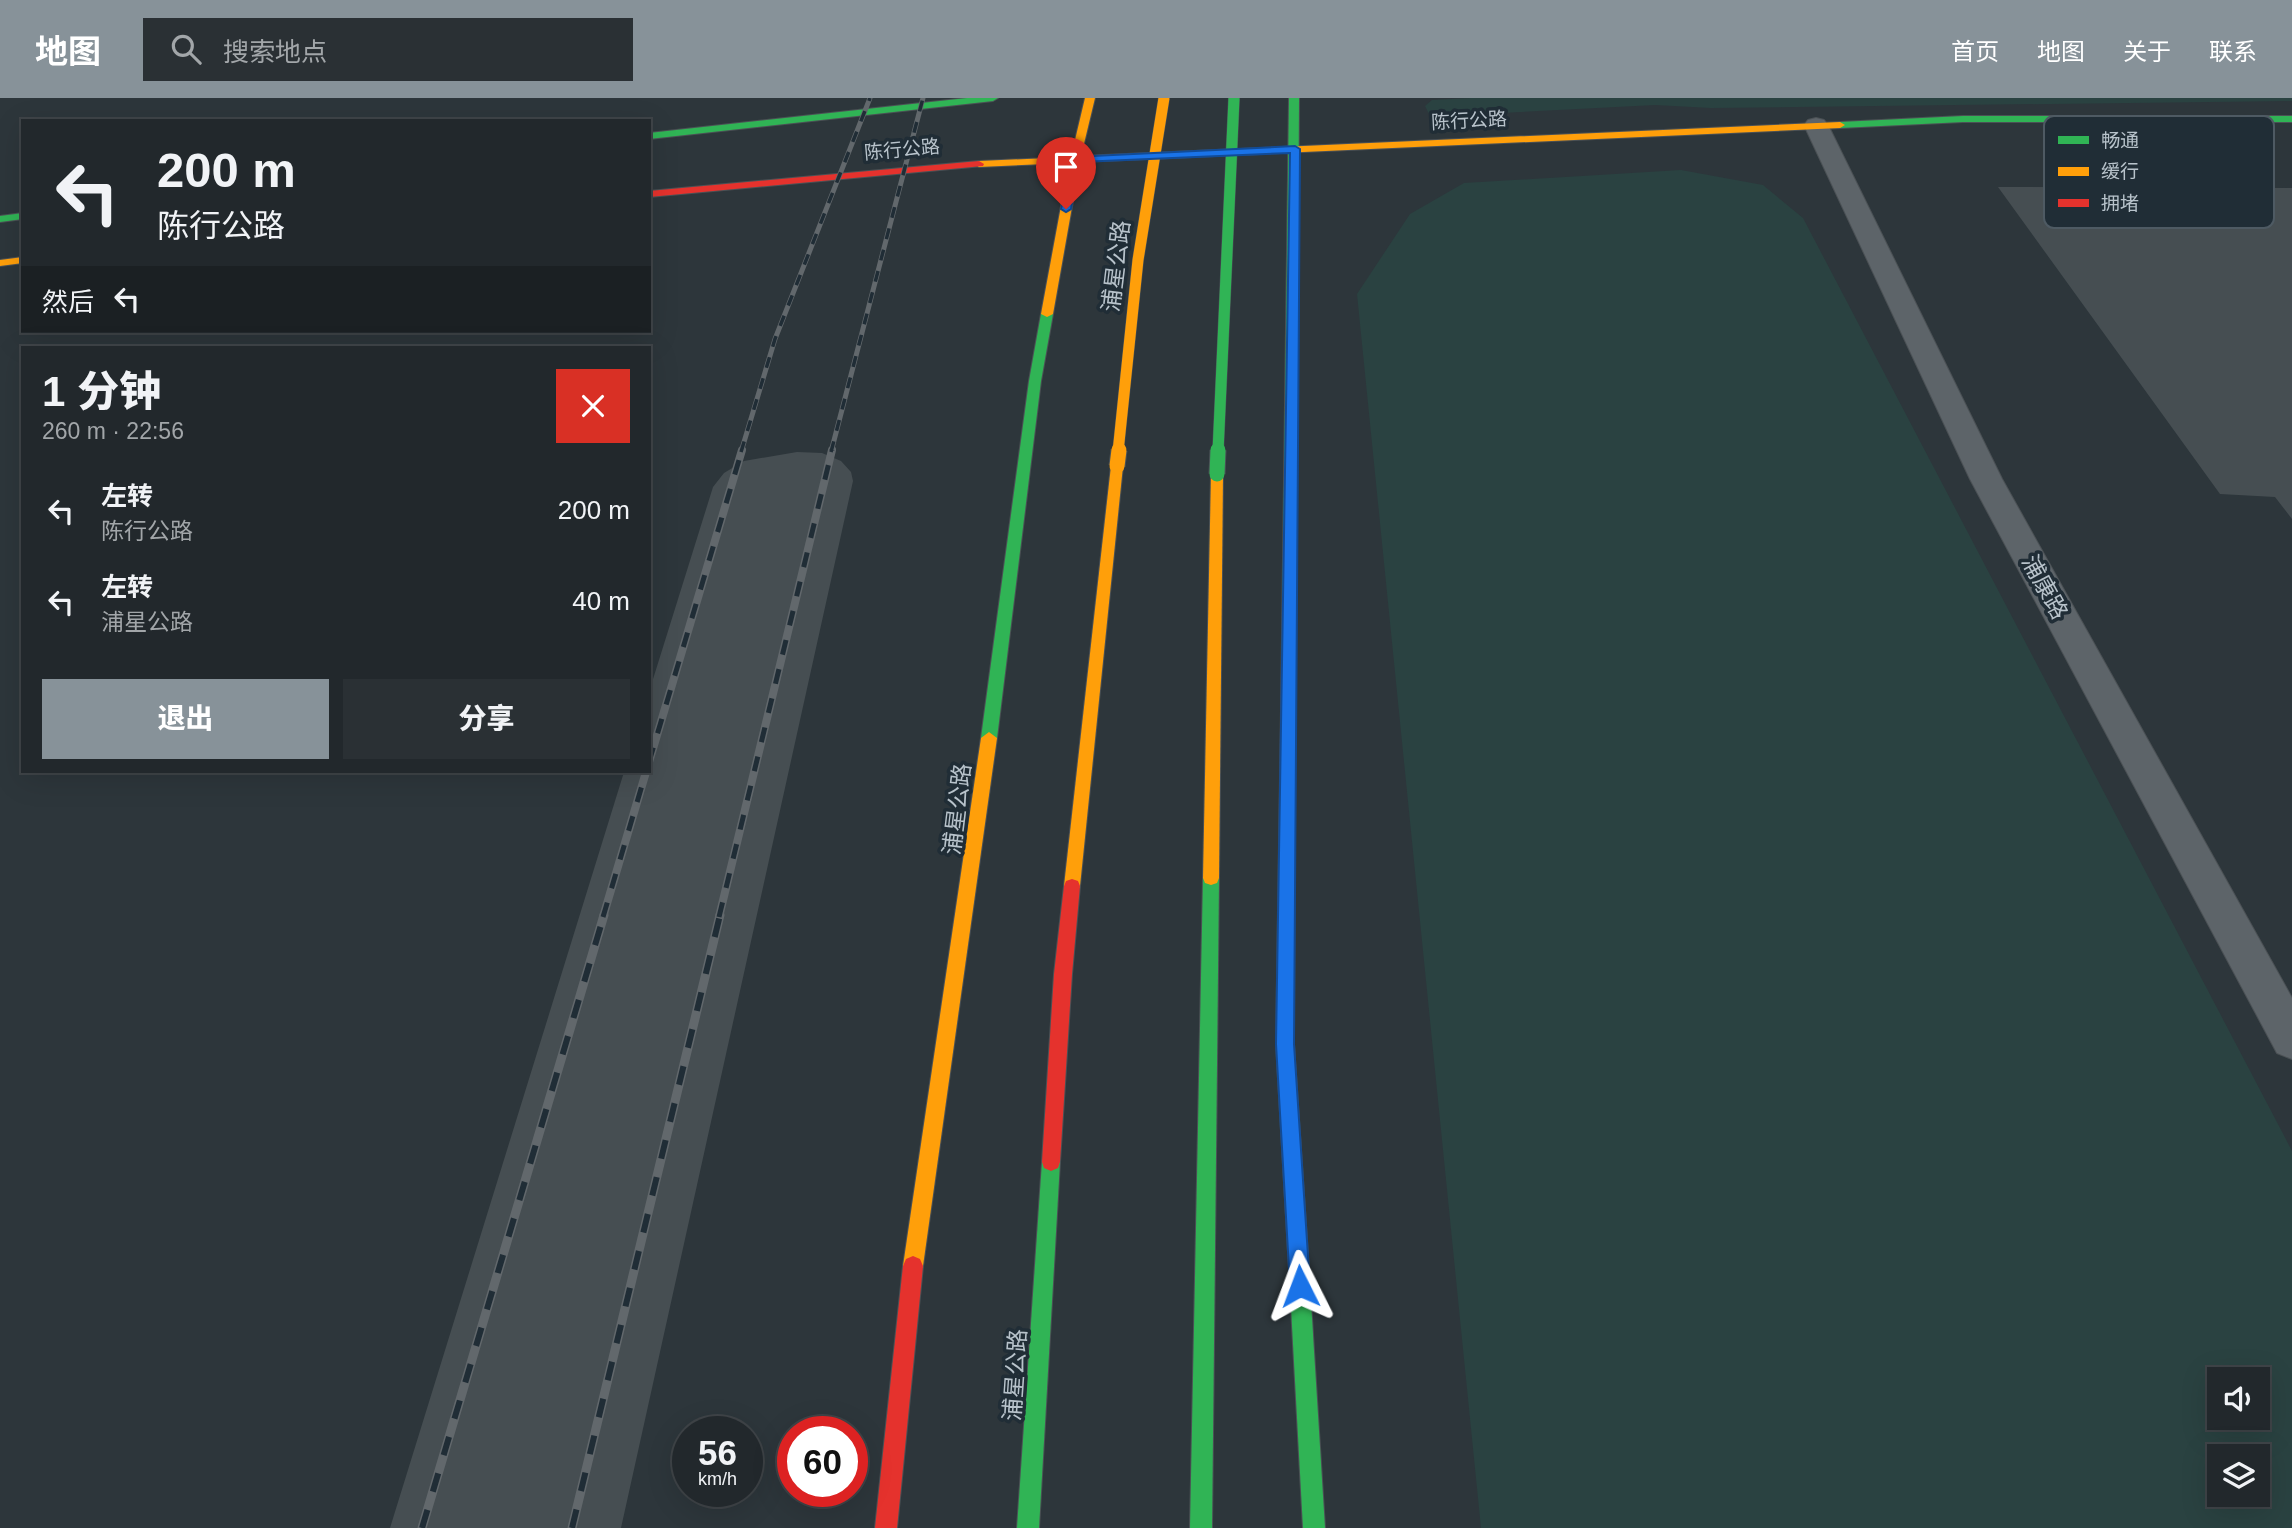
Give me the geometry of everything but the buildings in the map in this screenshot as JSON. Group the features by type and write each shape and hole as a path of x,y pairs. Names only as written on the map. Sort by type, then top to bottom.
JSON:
{"main road":[{"name":"陈行公路","path":"651,136 993,98"},
{"name":"浦星公路","path":"886,1528 913,1269 974,855 1035,381 1075,160 1090,98"},
{"name":"浦星公路","path":"1028,1528 1063,974 1138,260 1164,98"},
{"path":"1201,1528 1217,474 1234,98"},
{"path":"1294,98 1285,1044 1314,1528"},
{"name":"陈行公路","path":"651,194 964,164 1816,125 1963,119 2044,119"},
{"name":"陈行公路","path":"2274,119 2292,119"},
{"path":"0,219 21,216"},
{"path":"0,263 21,260"}],"street":[{"name":"浦康路","path":"1816,125 1986,479 2292,1039"}],"green space":[{"path":"2292,98 2292,101 1711,108 1655,105 1441,116 1429,114 1425,106 1432,100"},
{"path":"1681,170 1763,185 1803,218 2292,1151 2292,1528 1481,1528 1357,294 1410,214 1464,183"}],"railway":[{"path":"741,452 775,339 870,98"},
{"path":"831,452 923,98"},
{"path":"651,755 742,450"},
{"path":"719,917 832,450"},
{"path":"603,917 646,773"},
{"path":"422,1528 604,915"},
{"path":"572,1528 720,915"}],"traffic: fast":[{"path":"651,136 993,98"},
{"path":"1217,474 1234,98"},
{"path":"1288,710 1294,98"},
{"path":"1840,125 1963,119 2044,119"},
{"path":"2274,119 2292,119"},
{"path":"0,219 21,216"},
{"path":"989,738 1035,381 1047,314"},
{"path":"1201,1528 1211,878"},
{"path":"1028,1528 1051,1162"},
{"path":"1299,1270 1314,1528"}],"traffic: slow":[{"path":"1047,314 1075,160 1090,98"},
{"path":"1117,466 1138,260 1164,98"},
{"path":"1295,149 1840,125"},
{"path":"979,164 1295,149"},
{"path":"0,263 21,260"},
{"path":"1072,886 1117,466"},
{"path":"1211,878 1217,474"},
{"path":"1288,710 1285,1044 1299,1270"},
{"path":"913,1266 989,738"}],"traffic: jam":[{"path":"651,194 979,164"},
{"path":"1051,1162 1063,974 1072,886"},
{"path":"886,1528 913,1266"}],"route":[{"path":"1066,209 1075,160 1295,149 1285,1044 1300,1286"}]}
